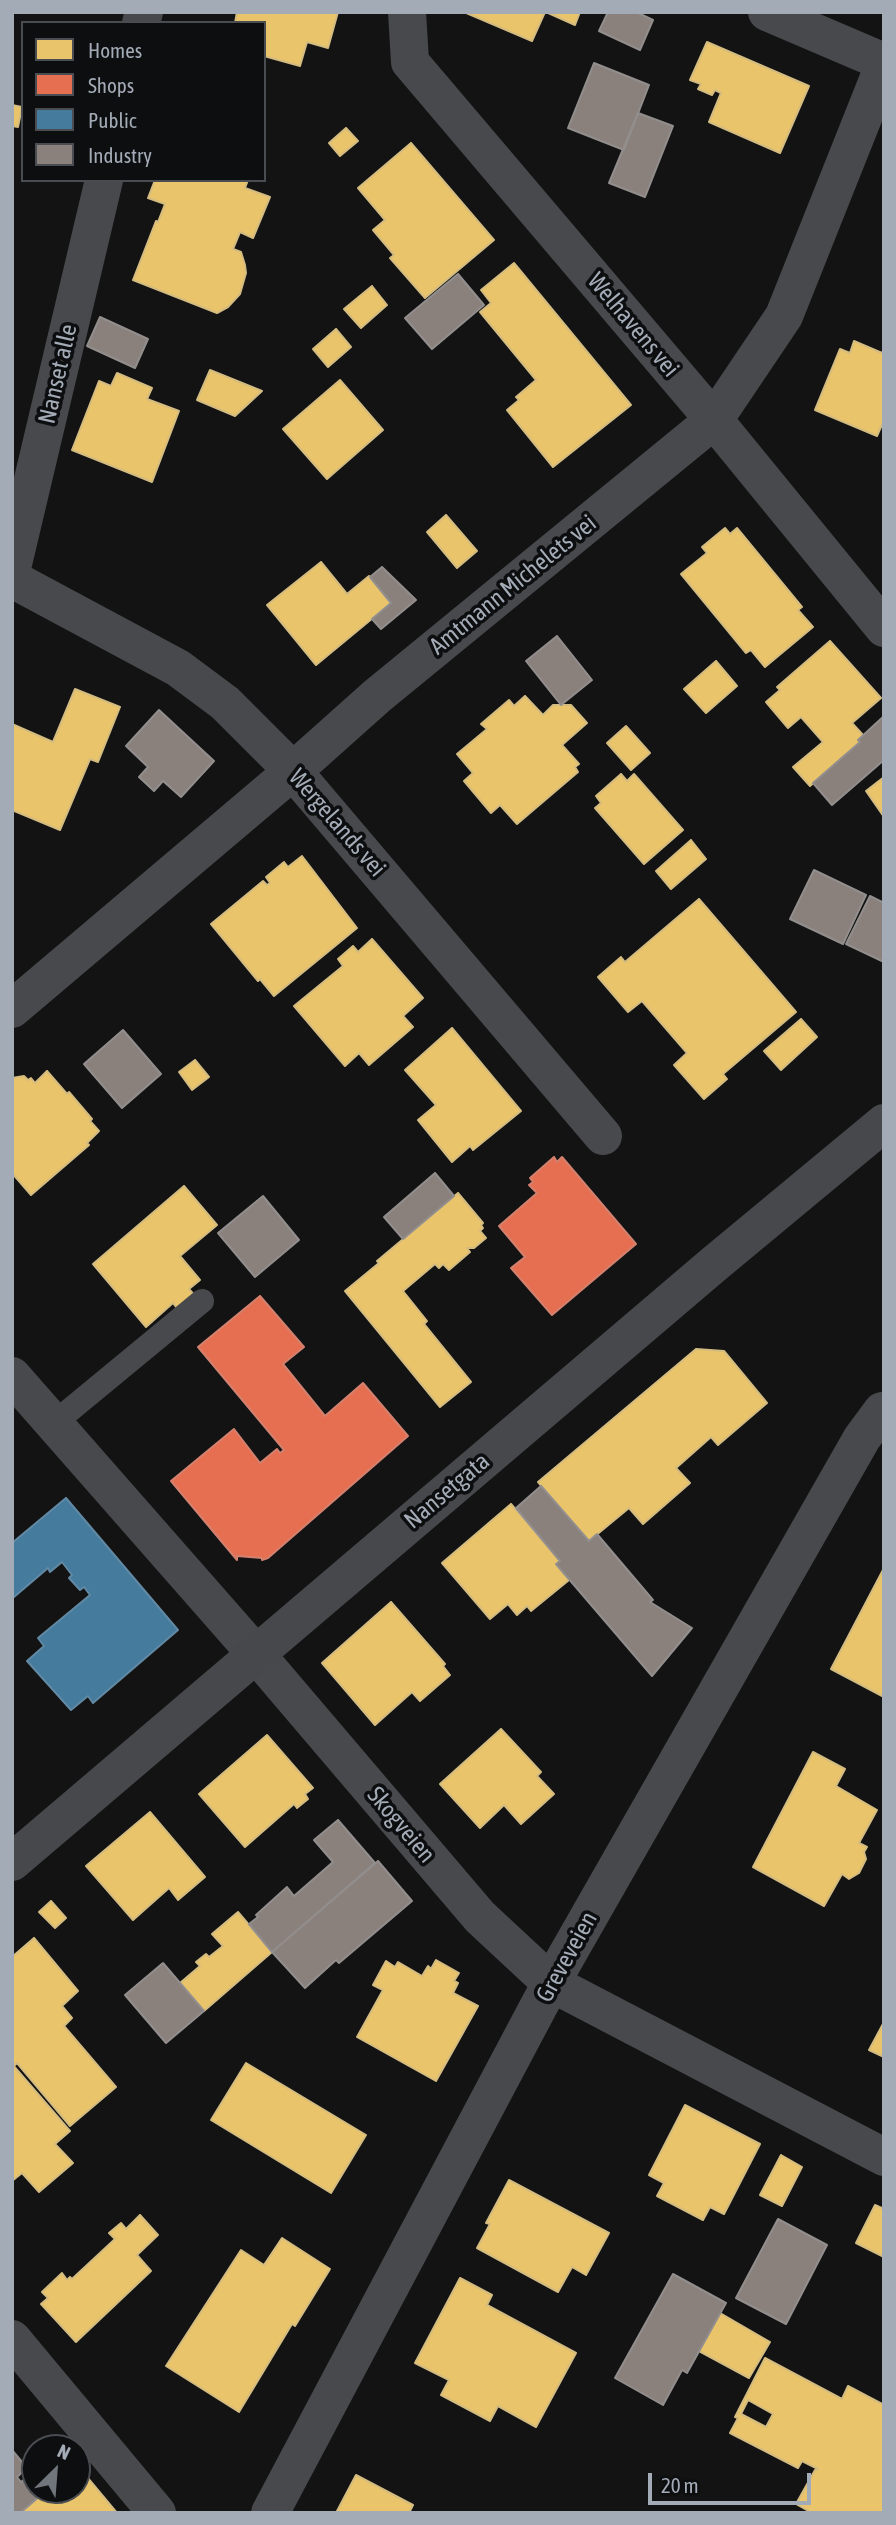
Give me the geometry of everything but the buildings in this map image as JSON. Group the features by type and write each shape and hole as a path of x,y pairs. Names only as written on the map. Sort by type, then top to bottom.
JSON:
{"main road":[{"name":"Nansetgata","path":"12,1862 713,1265 884,1123"}],"street":[{"name":"Welhavens vei","path":"407,12 410,62 714,420 884,628"},
{"path":"767,12 884,63"},
{"name":"Amtmann Michelets vei","path":"12,1009 293,771 377,696 714,420 784,316 884,63"},
{"name":"Nanset alle","path":"12,568 104,182"},
{"name":"Wergelands vei","path":"12,579 178,668 225,704 293,771 603,1136"},
{"name":"Skogveien","path":"12,1376 256,1654 480,1917 551,1983 884,2157"},
{"name":"Greveveien","path":"270,2513 551,1983 862,1438 881,1411"},
{"path":"12,2339 157,2513"}],"lane":[{"path":"53,1424 202,1301"}]}
